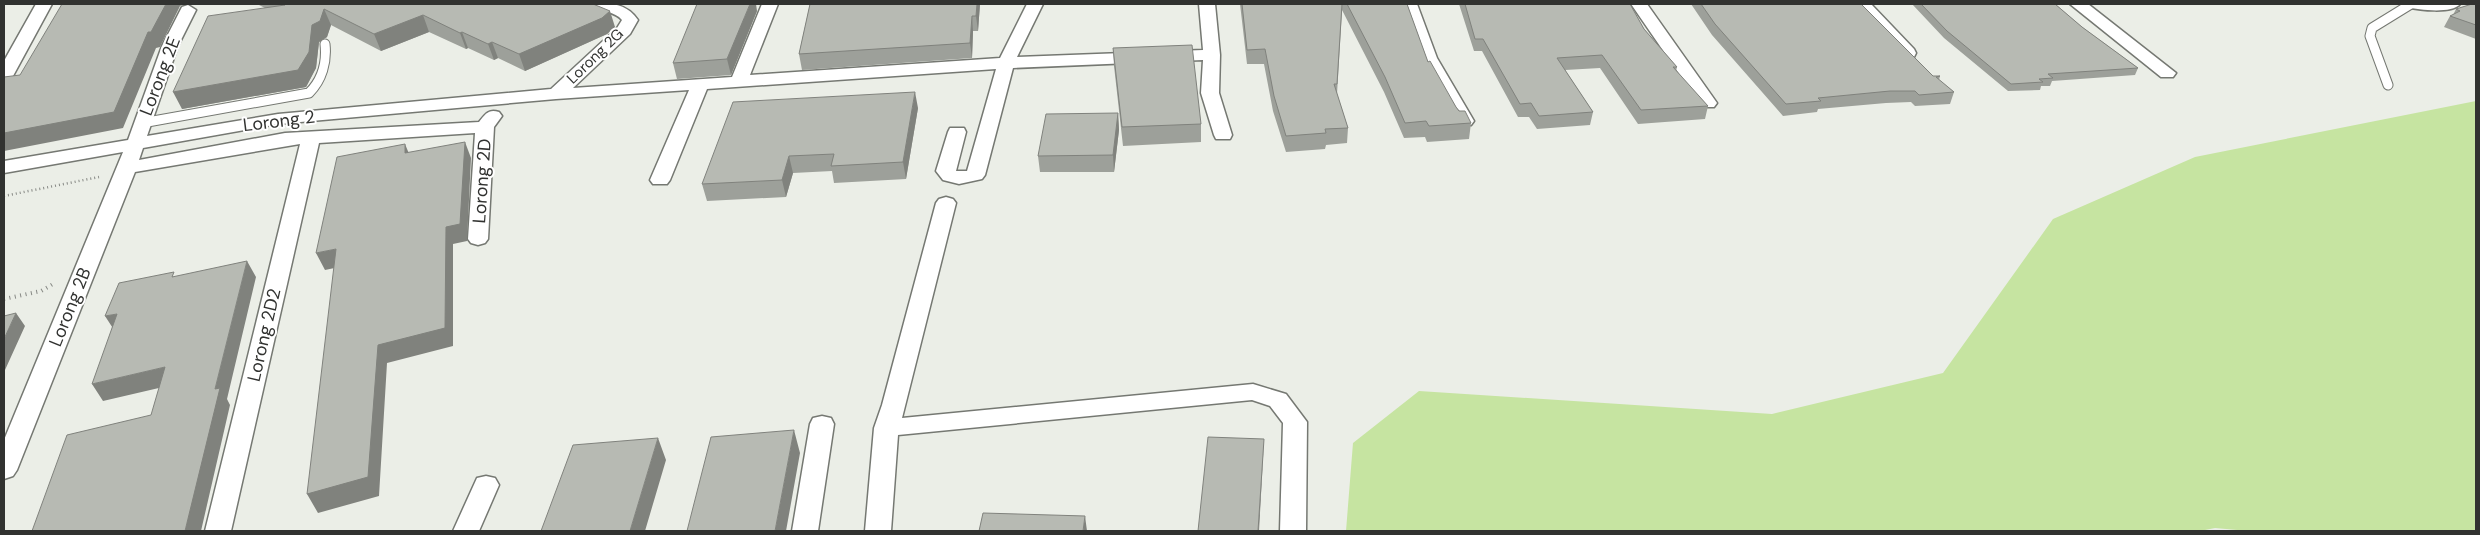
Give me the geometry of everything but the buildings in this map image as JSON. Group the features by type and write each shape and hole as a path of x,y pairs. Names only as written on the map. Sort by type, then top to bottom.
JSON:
{"street":[{"path":"4,76 44,4"},
{"name":"Lorong 2G","path":"556,94 624,31 630,20 624,12 602,4"},
{"path":"739,81 770,4"},
{"path":"957,132 946,171 950,176 959,178 975,175 1006,63 1034,4"},
{"path":"1207,4 1212,54 1210,93 1223,135"},
{"path":"1409,4 1429,58 1465,121"},
{"path":"1639,4 1708,103"},
{"path":"1862,4 1918,63"},
{"path":"2078,4 2166,73"},
{"path":"2412,4 2432,6 2452,4"},
{"name":"Lorong 2E","path":"134,144 170,46 188,10"},
{"name":"Lorong 2","path":"4,167 278,119 504,98 739,81 1006,63 1212,54"},
{"path":"660,180 700,84"},
{"name":"Lorong 2D","path":"478,239 485,127 504,98"},
{"path":"127,168 285,139 485,127"},
{"name":"Lorong 2D2","path":"218,531 311,138"},
{"name":"Lorong 2B","path":"4,470 127,168 134,144"},
{"path":"878,531 886,428 894,405 946,203"},
{"path":"886,428 1253,392 1282,402 1295,422 1293,531"},
{"path":"805,531 822,424"},
{"path":"466,531 486,485"}],"lane":[{"path":"2388,85 2370,36 2372,28 2412,4"},
{"path":"142,122 309,93 318,85 326,53 325,44"}],"path":[{"path":"4,196 100,176 102,182"},
{"path":"4,299 41,291 59,281"}],"green space":[{"path":"2476,101 2476,531 2248,531 2215,528 2200,531 1346,531 1353,443 1419,391 1772,414 1943,373 2053,219 2195,157"}]}
